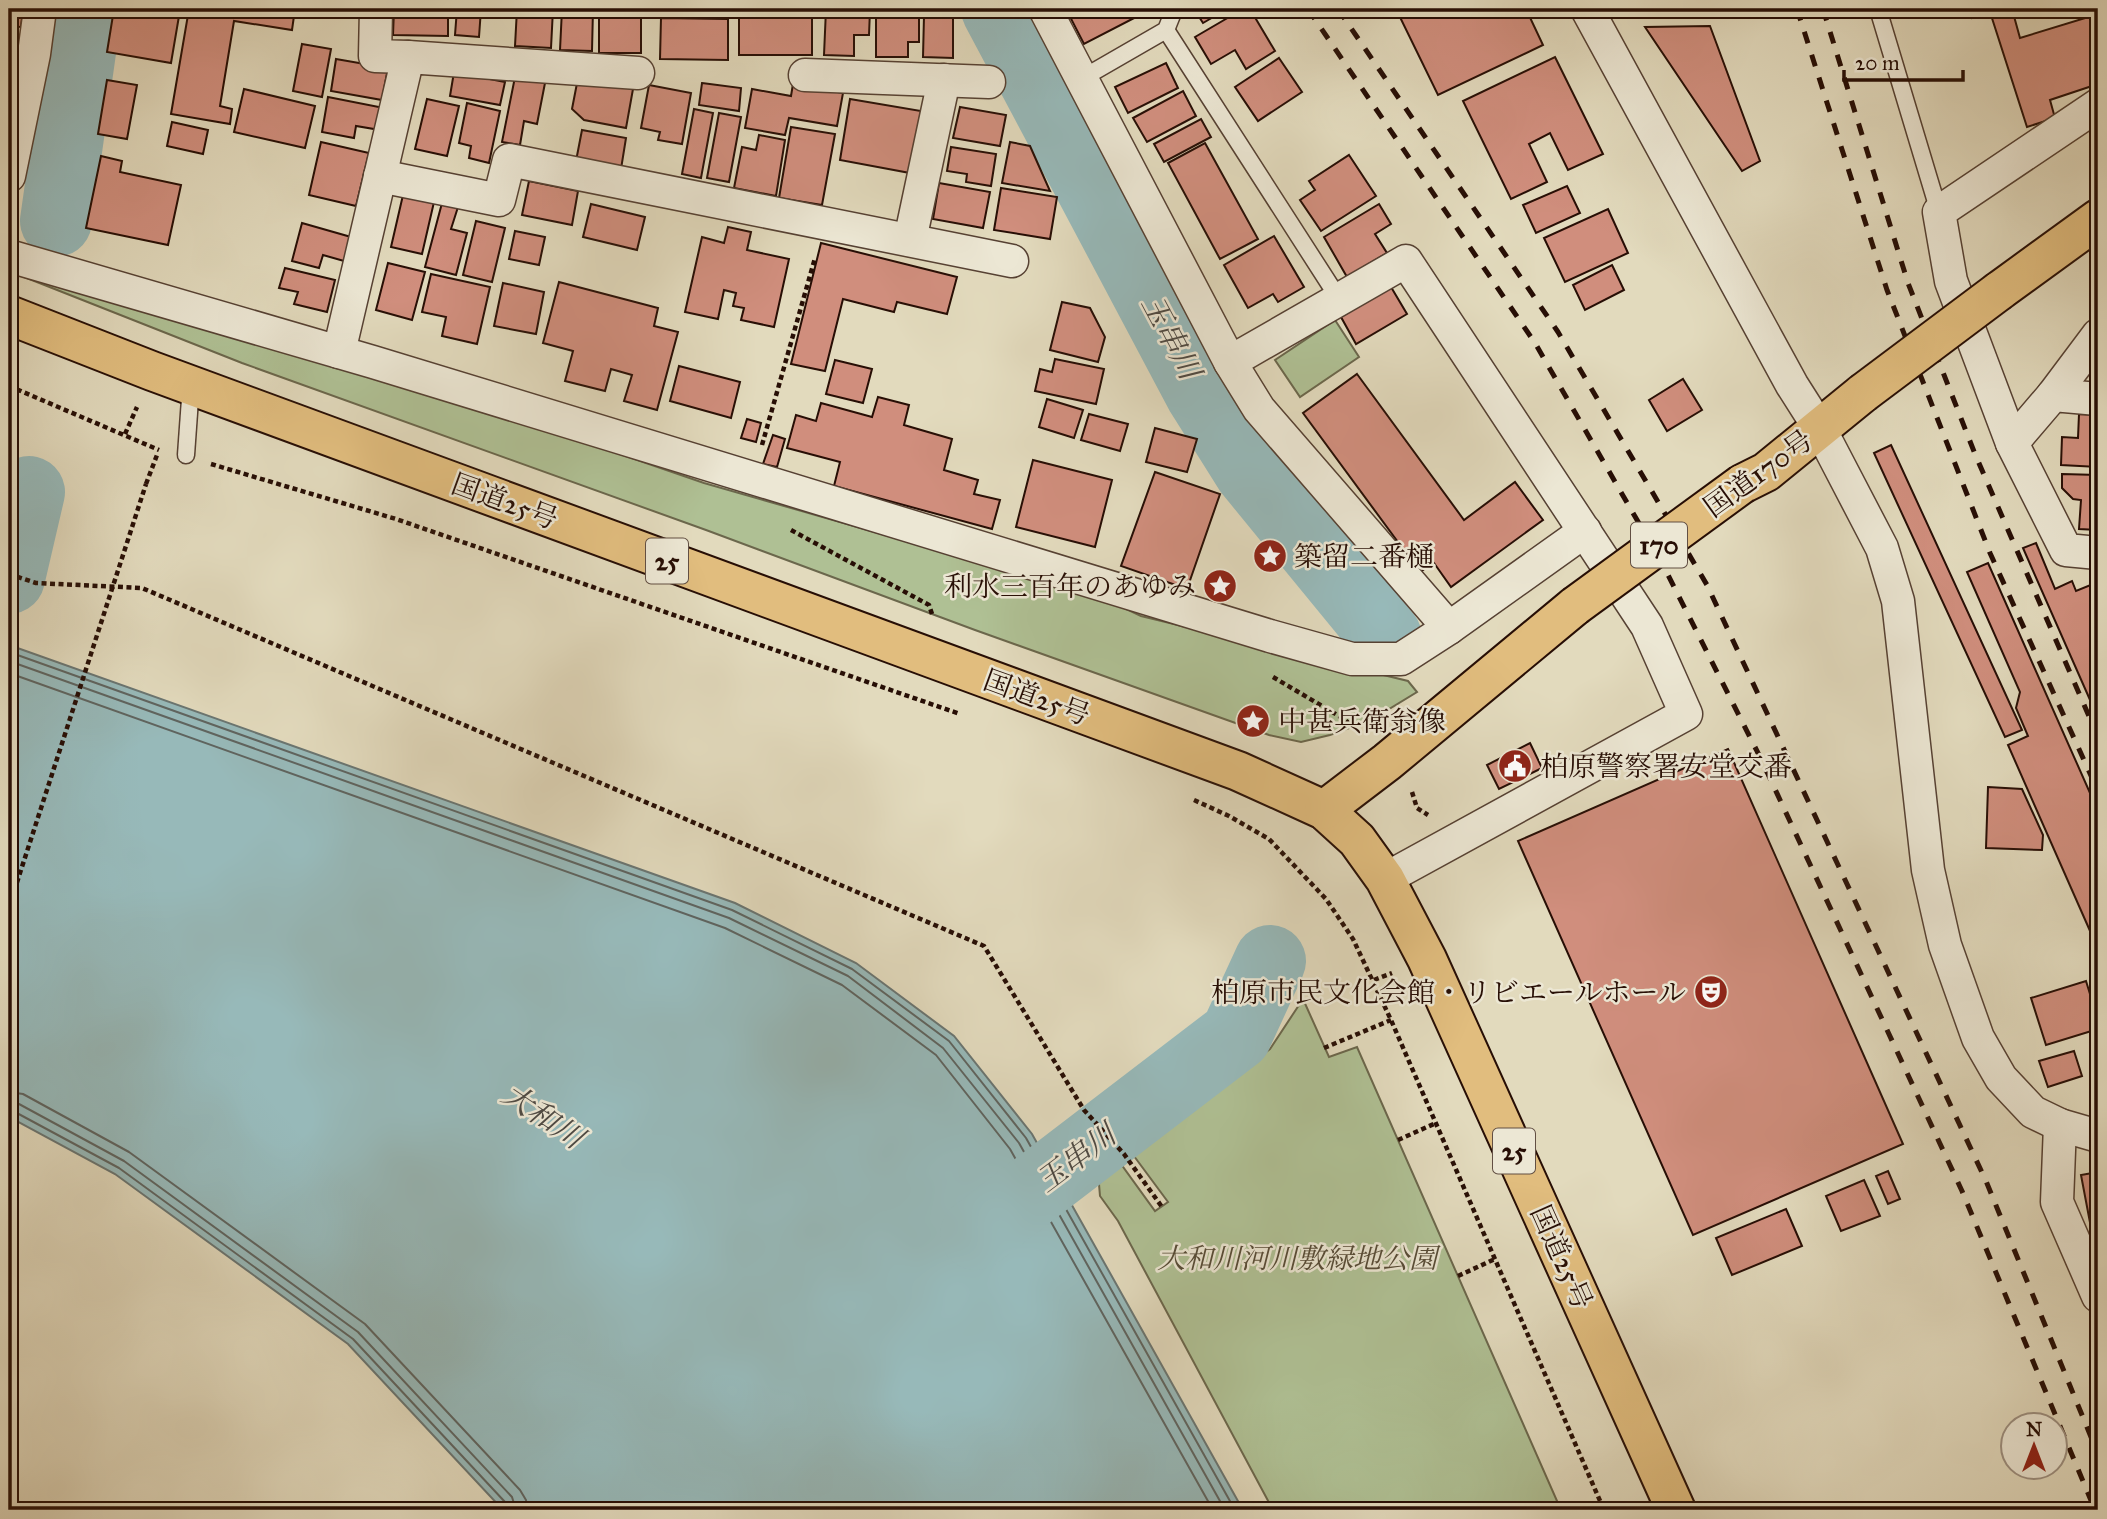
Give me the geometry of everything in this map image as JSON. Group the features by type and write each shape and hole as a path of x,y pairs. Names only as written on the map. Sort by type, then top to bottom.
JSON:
{"highway":[{"name":"国道170号","path":"1324,810 1424,732 1575,606 1742,484 1766,472 1863,393 2098,219"},
{"name":"国道25号","path":"9,315 191,385 1238,771 1324,810 1357,840 1385,879 1427,959 1676,1510"}],"street":[{"path":"9,176 40,9"},
{"path":"376,9 374,56 638,73"},
{"path":"1045,9 1230,362 1259,409 1449,628"},
{"path":"1587,9 1792,385 1820,429 1882,548 1898,601 1928,870 1945,945 1978,1038 2001,1078 2033,1112 2060,1125 2098,1136"},
{"path":"339,352 408,57"},
{"path":"805,75 989,82"},
{"path":"910,240 944,80"},
{"path":"2098,105 1939,212 1951,281 2012,443 2066,550 2098,554"},
{"path":"380,176 499,200 509,160 1012,261"},
{"path":"9,256 339,352 1352,659 1401,659 1585,531"},
{"path":"1230,362 1406,261 1647,626 1686,714 1385,879"},
{"path":"2012,443 2053,395 2098,335"},
{"path":"2053,395 2098,399"},
{"path":"2060,1125 2057,1202 2098,1296"}],"lane":[{"path":"1082,79 1166,30 1172,15 1168,9"},
{"path":"1878,9 1939,212"},
{"path":"1166,30 1339,299"},
{"path":"186,455 191,385"}],"path":[{"path":"752,478 825,223"},
{"path":"9,386 159,450 9,907"},
{"path":"125,434 129,424"},
{"path":"186,455 396,519 970,718"},
{"path":"783,526 929,605 936,625"},
{"path":"9,574 36,583 142,588 984,946 1084,1110 1124,1154 1162,1207"},
{"path":"1410,785 1416,808 1435,820"},
{"path":"1186,797 1229,816 1269,839 1326,900 1353,939 1391,1020 1604,1510"},
{"path":"1373,981 1392,973"},
{"path":"1324,1048 1391,1020"},
{"path":"1398,1140 1436,1123"},
{"path":"1458,1276 1495,1259"}],"green space":[{"path":"9,271 501,413 704,483 1101,597 1141,616 1408,681 1417,692 1371,720 1330,735 1301,742 1269,735 242,363"},
{"path":"1335,320 1359,357 1300,397 1275,360"},
{"name":"大和川河川敷緑地公園","path":"1303,999 1329,1057 1357,1047 1561,1510 1273,1510 1118,1221 1100,1196 1099,1184 1118,1160 1155,1211 1168,1202 1131,1152 1270,1049"}],"water":[{"name":"大和川","path":"9,645 735,903 856,963 954,1036 1032,1134 1243,1510 503,1510 348,1344 115,1174 9,1117"}],"building":[{"path":"9,9 23,9 21,27 9,26"},
{"path":"114,9 137,9 179,16 171,63 107,52"},
{"path":"189,9 295,9 292,30 234,21 220,106 232,109 230,124 171,114"},
{"path":"394,9 448,9 448,36 393,35"},
{"path":"457,9 481,9 479,37 455,35"},
{"path":"517,9 553,9 551,48 515,46"},
{"path":"562,9 593,9 592,51 560,50"},
{"path":"599,9 641,9 641,53 599,53"},
{"path":"826,9 870,10 869,35 854,35 854,56 824,55"},
{"path":"1066,9 1137,9 1140,15 1084,44"},
{"path":"1194,9 1227,9 1203,23"},
{"path":"1243,9 1250,9 1275,51 1246,69 1235,50 1211,64 1195,37"},
{"path":"1396,9 1526,9 1543,45 1438,95"},
{"path":"1969,9 2012,9 2020,38 2095,15 2098,24 2098,84 2050,100 2055,118 2027,127 1990,12 1972,18"},
{"path":"919,13 919,42 908,42 908,57 876,57 876,14"},
{"path":"739,14 812,14 812,55 739,55"},
{"path":"924,16 953,17 953,58 923,57"},
{"path":"661,18 728,19 728,60 660,59"},
{"path":"1710,26 1760,161 1742,171 1645,27"},
{"path":"302,44 331,49 322,97 293,91"},
{"path":"1555,57 1603,154 1568,170 1550,133 1529,144 1547,182 1511,199 1463,101"},
{"path":"1279,58 1302,92 1258,121 1235,87"},
{"path":"336,59 388,68 382,100 331,91"},
{"path":"1166,63 1178,88 1128,113 1115,87"},
{"path":"454,72 505,82 500,105 450,96"},
{"path":"515,77 545,83 537,124 524,121 520,145 502,142"},
{"path":"578,78 633,89 626,128 584,120 572,109"},
{"path":"107,80 137,85 127,139 98,134"},
{"path":"702,83 741,88 739,111 699,105"},
{"path":"793,84 843,93 837,126 789,118 785,135 745,128 752,89 791,96"},
{"path":"649,85 691,93 682,144 658,140 660,132 641,128"},
{"path":"244,89 315,106 305,148 234,132"},
{"path":"1183,91 1196,116 1147,142 1133,118"},
{"path":"328,97 384,108 380,130 356,126 354,138 322,132"},
{"path":"427,99 459,106 447,156 415,149"},
{"path":"850,99 921,111 910,173 840,160"},
{"path":"467,103 500,111 489,163 469,158 471,146 459,143"},
{"path":"960,107 1006,115 1000,146 953,138"},
{"path":"694,109 713,113 701,178 682,174"},
{"path":"719,113 741,117 729,182 707,178"},
{"path":"1201,119 1211,137 1164,162 1154,144"},
{"path":"172,122 208,130 203,154 167,146"},
{"path":"791,127 835,134 822,205 779,198"},
{"path":"582,130 626,138 621,169 576,161"},
{"path":"759,135 785,140 776,196 734,188 742,147 756,150"},
{"path":"321,142 369,153 356,206 309,195"},
{"path":"1010,142 1030,146 1050,191 1002,183"},
{"path":"1205,143 1258,239 1220,259 1168,163"},
{"path":"951,147 996,154 991,186 966,182 967,174 947,171"},
{"path":"1349,155 1376,196 1321,231 1300,200 1315,190 1309,181"},
{"path":"101,156 122,161 120,172 181,185 168,245 86,228"},
{"path":"529,181 578,191 572,225 522,215"},
{"path":"939,183 990,192 983,228 933,219"},
{"path":"1567,186 1580,213 1536,233 1523,205"},
{"path":"1001,188 1057,197 1050,239 994,230"},
{"path":"403,195 434,202 422,254 391,247"},
{"path":"442,203 458,207 451,229 467,233 456,275 425,267"},
{"path":"591,204 645,217 637,250 583,237"},
{"path":"1379,204 1391,224 1375,234 1387,253 1347,277 1324,237"},
{"path":"1608,209 1628,253 1565,282 1544,238"},
{"path":"476,221 505,228 492,282 463,275"},
{"path":"302,223 351,237 344,261 323,255 319,268 292,261"},
{"path":"728,227 751,232 747,250 789,259 774,327 741,320 744,308 733,306 736,293 724,290 718,319 685,312 702,237 724,243"},
{"path":"515,231 545,237 539,265 509,259"},
{"path":"1274,236 1304,287 1278,302 1273,294 1248,308 1224,265"},
{"path":"821,243 957,277 947,314 897,302 894,312 843,299 825,371 791,364"},
{"path":"388,263 425,272 412,320 376,310"},
{"path":"1612,265 1624,290 1585,310 1573,285"},
{"path":"285,268 335,280 327,312 294,304 298,292 279,288"},
{"path":"431,274 490,287 477,344 442,336 446,317 422,312"},
{"path":"559,282 658,308 654,326 678,332 657,410 624,401 632,375 611,369 605,391 565,381 573,351 543,343"},
{"path":"503,283 544,292 536,334 494,326"},
{"path":"1391,287 1407,314 1356,344 1341,317"},
{"path":"1062,302 1090,308 1105,337 1098,362 1050,350"},
{"path":"1055,359 1104,369 1096,404 1035,391 1040,369 1052,372"},
{"path":"835,360 872,369 863,403 826,394"},
{"path":"679,366 740,382 731,418 670,401"},
{"path":"1357,374 1464,520 1515,482 1543,520 1451,587 1434,563 1420,572 1303,413"},
{"path":"1683,379 1702,410 1667,431 1649,400"},
{"path":"878,397 909,405 904,425 952,439 944,470 978,480 974,494 1000,500 992,529 834,486 840,462 787,448 796,415 816,421 821,403 872,417"},
{"path":"1047,399 1083,410 1074,438 1039,427"},
{"path":"1089,414 1128,424 1120,451 1081,440"},
{"path":"2079,414 2098,415 2098,467 2061,465 2062,437 2078,438"},
{"path":"747,419 761,423 756,442 741,438"},
{"path":"1155,428 1197,439 1187,472 1146,462"},
{"path":"773,435 785,439 777,467 763,464"},
{"path":"1891,445 2022,730 2005,737 1874,453"},
{"path":"1033,460 1112,480 1095,547 1016,527"},
{"path":"1155,472 1220,494 1187,589 1121,566"},
{"path":"2062,474 2098,475 2098,530 2079,529 2081,500 2073,499 2062,488"},
{"path":"2036,543 2055,589 2072,581 2076,591 2098,582 2098,718 2023,548"},
{"path":"1988,563 2098,811 2098,949 2008,745 2028,736 2016,708 2020,692 1967,572"},
{"name":"柏原警察署安堂交番","path":"1530,743 1542,768 1499,789 1487,765"},
{"name":"柏原市民文化会館・リビエールホール","path":"1728,749 1903,1144 1693,1235 1518,841"},
{"path":"1988,787 2022,789 2043,835 2042,850 1986,848"},
{"path":"2086,981 2098,1020 2098,1029 2046,1045 2031,998"},
{"path":"2074,1051 2082,1076 2048,1087 2039,1061"},
{"path":"1888,1171 1900,1199 1888,1204 1876,1176"},
{"path":"2098,1172 2098,1248 2095,1249 2081,1175"},
{"path":"1864,1180 1880,1216 1841,1231 1826,1196"},
{"path":"1786,1209 1802,1246 1732,1275 1716,1238"}],"waterway":[{"path":"56,221 86,9"},
{"name":"玉串川","path":"997,9 1201,393 1250,471 1386,637"},
{"path":"9,578 29,492"},
{"name":"玉串川","path":"976,1234 1236,1035 1270,961"}],"railway":[{"path":"1308,9 1535,343 1663,565 1761,759 1962,1191 2095,1510"},
{"path":"1338,9 1558,332 1707,585 1986,1181 2098,1454"},
{"path":"1797,9 1887,290 1990,553 2098,791"},
{"path":"1823,9 1908,283 1975,454 2098,737"}],"place":[{"name":"築留二番樋","path":"1270,556"},
{"name":"利水三百年のあゆみ","path":"1220,586"},
{"name":"中甚兵衛翁像","path":"1253,721"},
{"name":"柏原警察署安堂交番","path":"1515,766"},
{"name":"柏原市民文化会館・リビエールホール","path":"1711,992"}]}
